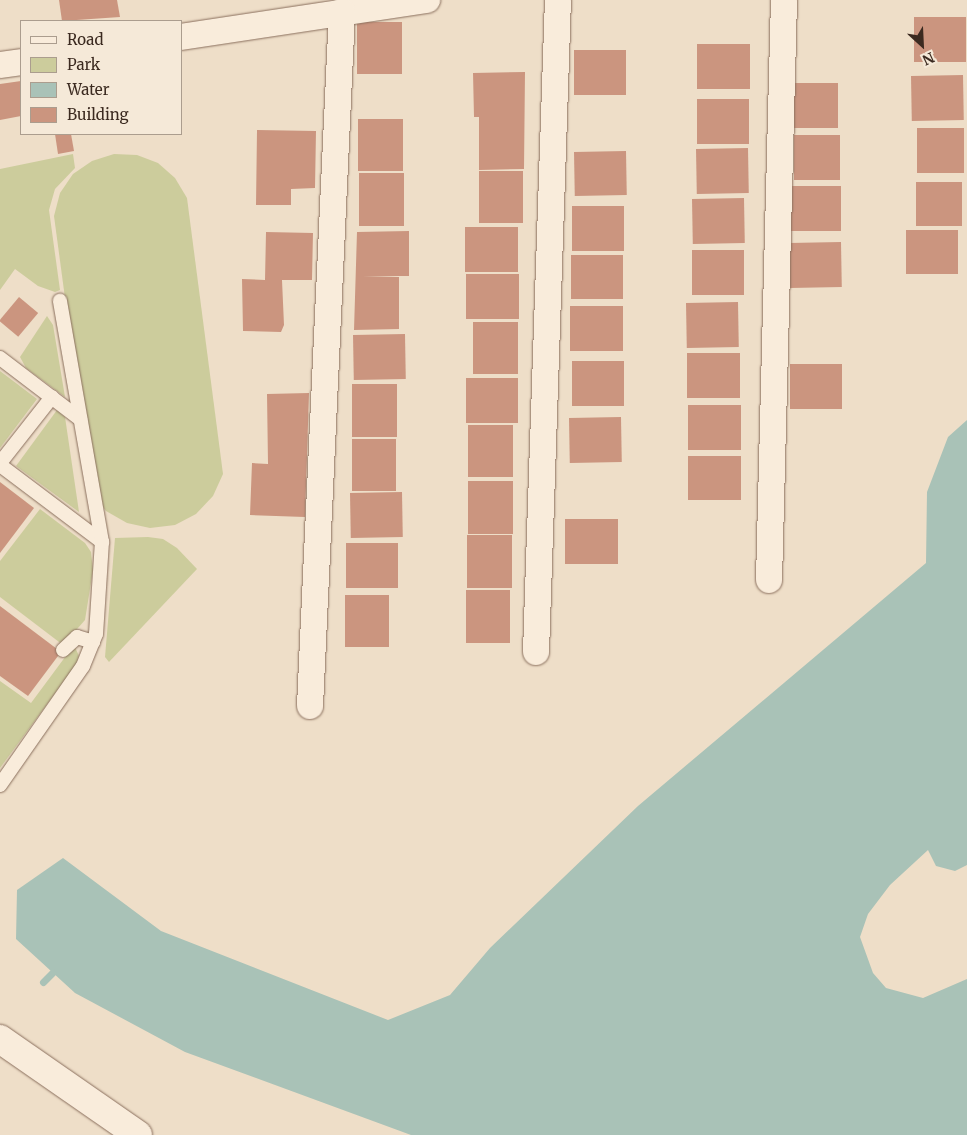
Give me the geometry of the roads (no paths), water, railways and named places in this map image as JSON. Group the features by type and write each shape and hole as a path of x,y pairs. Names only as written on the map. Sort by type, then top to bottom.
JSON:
{"street":[{"path":"182,37 397,2 427,0"},
{"path":"536,652 558,0"},
{"path":"769,580 784,0"},
{"path":"310,706 342,12"},
{"path":"0,65 20,62"},
{"path":"0,1039 138,1135"}],"lane":[{"path":"0,784 83,666 93,642 102,542 60,301"},
{"path":"0,358 80,419"},
{"path":"52,397 0,464 102,542"},
{"path":"63,650 77,637 93,642"}],"water":[{"path":"967,420 967,865 955,871 936,866 928,850 890,885 868,914 860,937 873,973 886,988 923,998 967,979 967,1135 411,1135 185,1052 75,993 16,939 17,890 63,858 161,931 388,1020 450,995 490,948 638,806 926,563 927,492 948,437"}],"waterway":[{"path":"43,982 52,973"}]}
